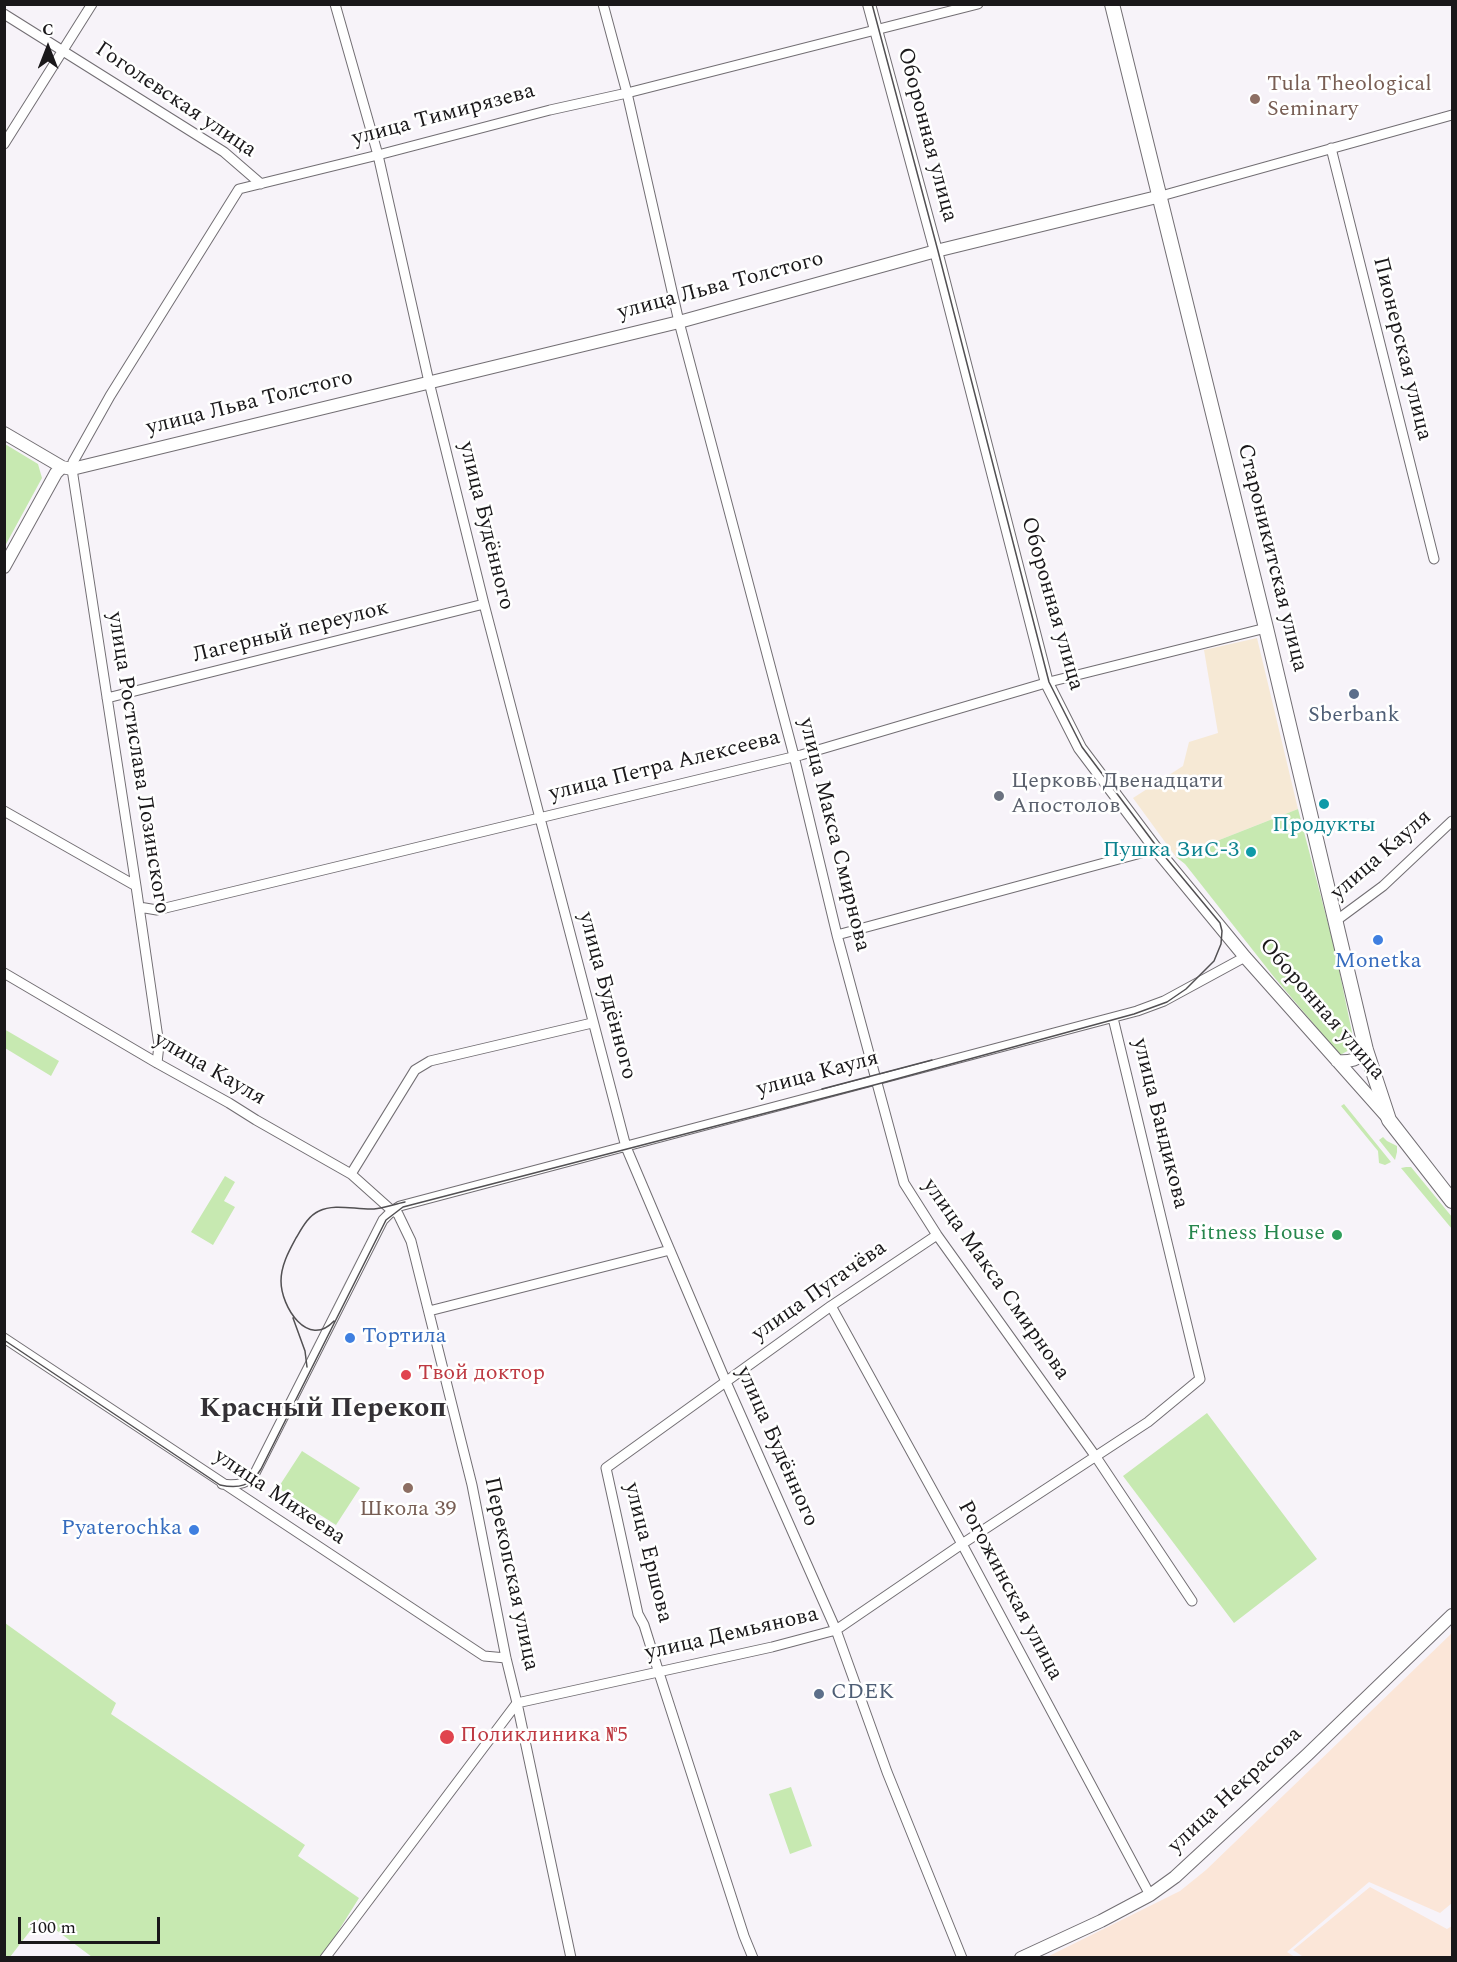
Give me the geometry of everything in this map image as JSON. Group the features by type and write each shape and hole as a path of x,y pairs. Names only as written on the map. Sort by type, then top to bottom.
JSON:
{"main road":[{"name":"Староникитская улица","path":"1112,4 1337,920 1366,1050 1389,1120"},
{"name":"Оборонная улица","path":"1389,1120 1452,1201"}],"street":[{"path":"4,144 92,4"},
{"name":"улица Будённого","path":"335,4 378,155 429,382 484,604 626,1147 726,1382 836,1630 887,1772 962,1958"},
{"name":"улица Макса Смирнова","path":"603,4 627,93 680,322 794,756 837,935 904,1183 937,1234 1096,1456 1192,1601"},
{"name":"Оборонная улица","path":"869,4 936,251 1047,683 1080,748 1156,849 1245,957 1389,1120"},
{"name":"улица Тимирязева","path":"4,567 56,473 73,462 110,396 239,189 978,4"},
{"name":"Гоголевская улица","path":"4,14 224,152 261,184"},
{"name":"улица Льва Толстого","path":"67,468 680,322 936,251 1161,196 1452,115"},
{"name":"Пионерская улица","path":"1330,148 1434,559"},
{"path":"4,433 67,468"},
{"name":"улица Ростислава Лозинского","path":"67,468 107,699 136,886 159,1045 157,1063"},
{"name":"Лагерный переулок","path":"107,699 484,604"},
{"name":"улица Петра Алексеева","path":"139,907 157,910 794,756 1047,683 1266,628"},
{"path":"4,811 136,886"},
{"name":"улица Кауля","path":"1337,920 1383,886 1452,821"},
{"path":"837,935 1156,849"},
{"name":"улица Кауля","path":"4,973 351,1174 391,1209 1113,1018 1164,1001 1245,957"},
{"name":"улица Бандикова","path":"1113,1018 1200,1379"},
{"path":"351,1174 415,1070 422,1065 430,1061 592,1023"},
{"path":"1337,1061 1355,1059 1366,1050"},
{"path":"222,1484 237,1485 253,1477 374,1237 391,1209"},
{"name":"Перекопская улица","path":"391,1209 398,1214 411,1241 472,1485 506,1658 571,1958"},
{"name":"улица Пугачёва","path":"726,1382 831,1306 937,1234"},
{"path":"429,1311 670,1250"},
{"name":"Рогожинская улица","path":"831,1306 962,1544 1150,1895"},
{"name":"улица Михеева","path":"4,1338 484,1656 506,1658"},
{"name":"улица Демьянова","path":"517,1703 660,1673 836,1630 1148,1422 1200,1379"},
{"name":"улица Ершова","path":"726,1382 606,1468 638,1614 644,1625 753,1958"},
{"name":"улица Некрасова","path":"1021,1958 1101,1921 1150,1895 1175,1877 1452,1615"},
{"path":"325,1958 517,1703"}],"shaded area":[{"path":"1257,638 1298,809 1176,857 1133,798 1183,766 1189,742 1218,733 1204,650"},
{"path":"1452,1633 1452,1903 1440,1913 1369,1882 1287,1952 1295,1957 1047,1957 1180,1891 1206,1870"},
{"path":"1370,1887 1447,1929 1452,1926 1452,1957 1305,1958 1293,1950"}],"green space":[{"path":"5,444 38,464 42,478 5,546"},
{"path":"1298,809 1335,950 1355,1047 1340,1055 1274,977 1185,864 1176,857"},
{"path":"4,1029 59,1061 51,1076 5,1048"},
{"path":"1344,1104 1391,1162 1385,1165 1379,1163 1378,1151 1341,1106"},
{"path":"1383,1137 1397,1146 1395,1160 1379,1140"},
{"path":"1411,1167 1452,1217 1452,1229 1401,1168"},
{"path":"225,1176 235,1182 224,1201 235,1207 213,1245 191,1232"},
{"path":"1207,1413 1317,1559 1234,1623 1123,1476"},
{"path":"302,1451 360,1488 336,1525 278,1488"},
{"path":"5,1623 116,1703 111,1714 305,1845 298,1856 359,1898 322,1957 92,1957 40,1918 10,1957 5,1957"},
{"path":"791,1787 812,1846 790,1854 769,1794"}],"tram line":[{"path":"4,1340 220,1485 233,1487 244,1485 249,1483 261,1469 386,1220 403,1207 878,1084 1134,1014 1167,1002 1186,989 1214,961 1221,944 1220,923 1157,847 1082,747 1049,682 872,4"},
{"path":"822,1089 932,1060"},
{"path":"334,1321 324,1328 315,1330 306,1328 291,1312 282,1291 282,1269 301,1230 312,1216 325,1209 339,1207 374,1209 405,1202"},
{"path":"293,1318 305,1351 307,1367"}],"place":[{"name":"Tula Theological Seminary","path":"1255,99"},
{"name":"Sberbank","path":"1354,694"},
{"name":"Церковь Двенадцати Апостолов","path":"999,796"},
{"name":"Продукты","path":"1324,804"},
{"name":"Пушка ЗиС-3","path":"1251,852"},
{"name":"Monetka","path":"1378,940"},
{"name":"Fitness House","path":"1337,1235"},
{"name":"Тортила","path":"350,1338"},
{"name":"Твой доктор","path":"406,1375"},
{"name":"Школа 39","path":"408,1488"},
{"name":"Pyaterochka","path":"194,1530"},
{"name":"CDEK","path":"819,1694"},
{"name":"Поликлиника №5","path":"447,1737"}],"district":[{"name":"Красный Перекоп","path":"323,1411"}]}
